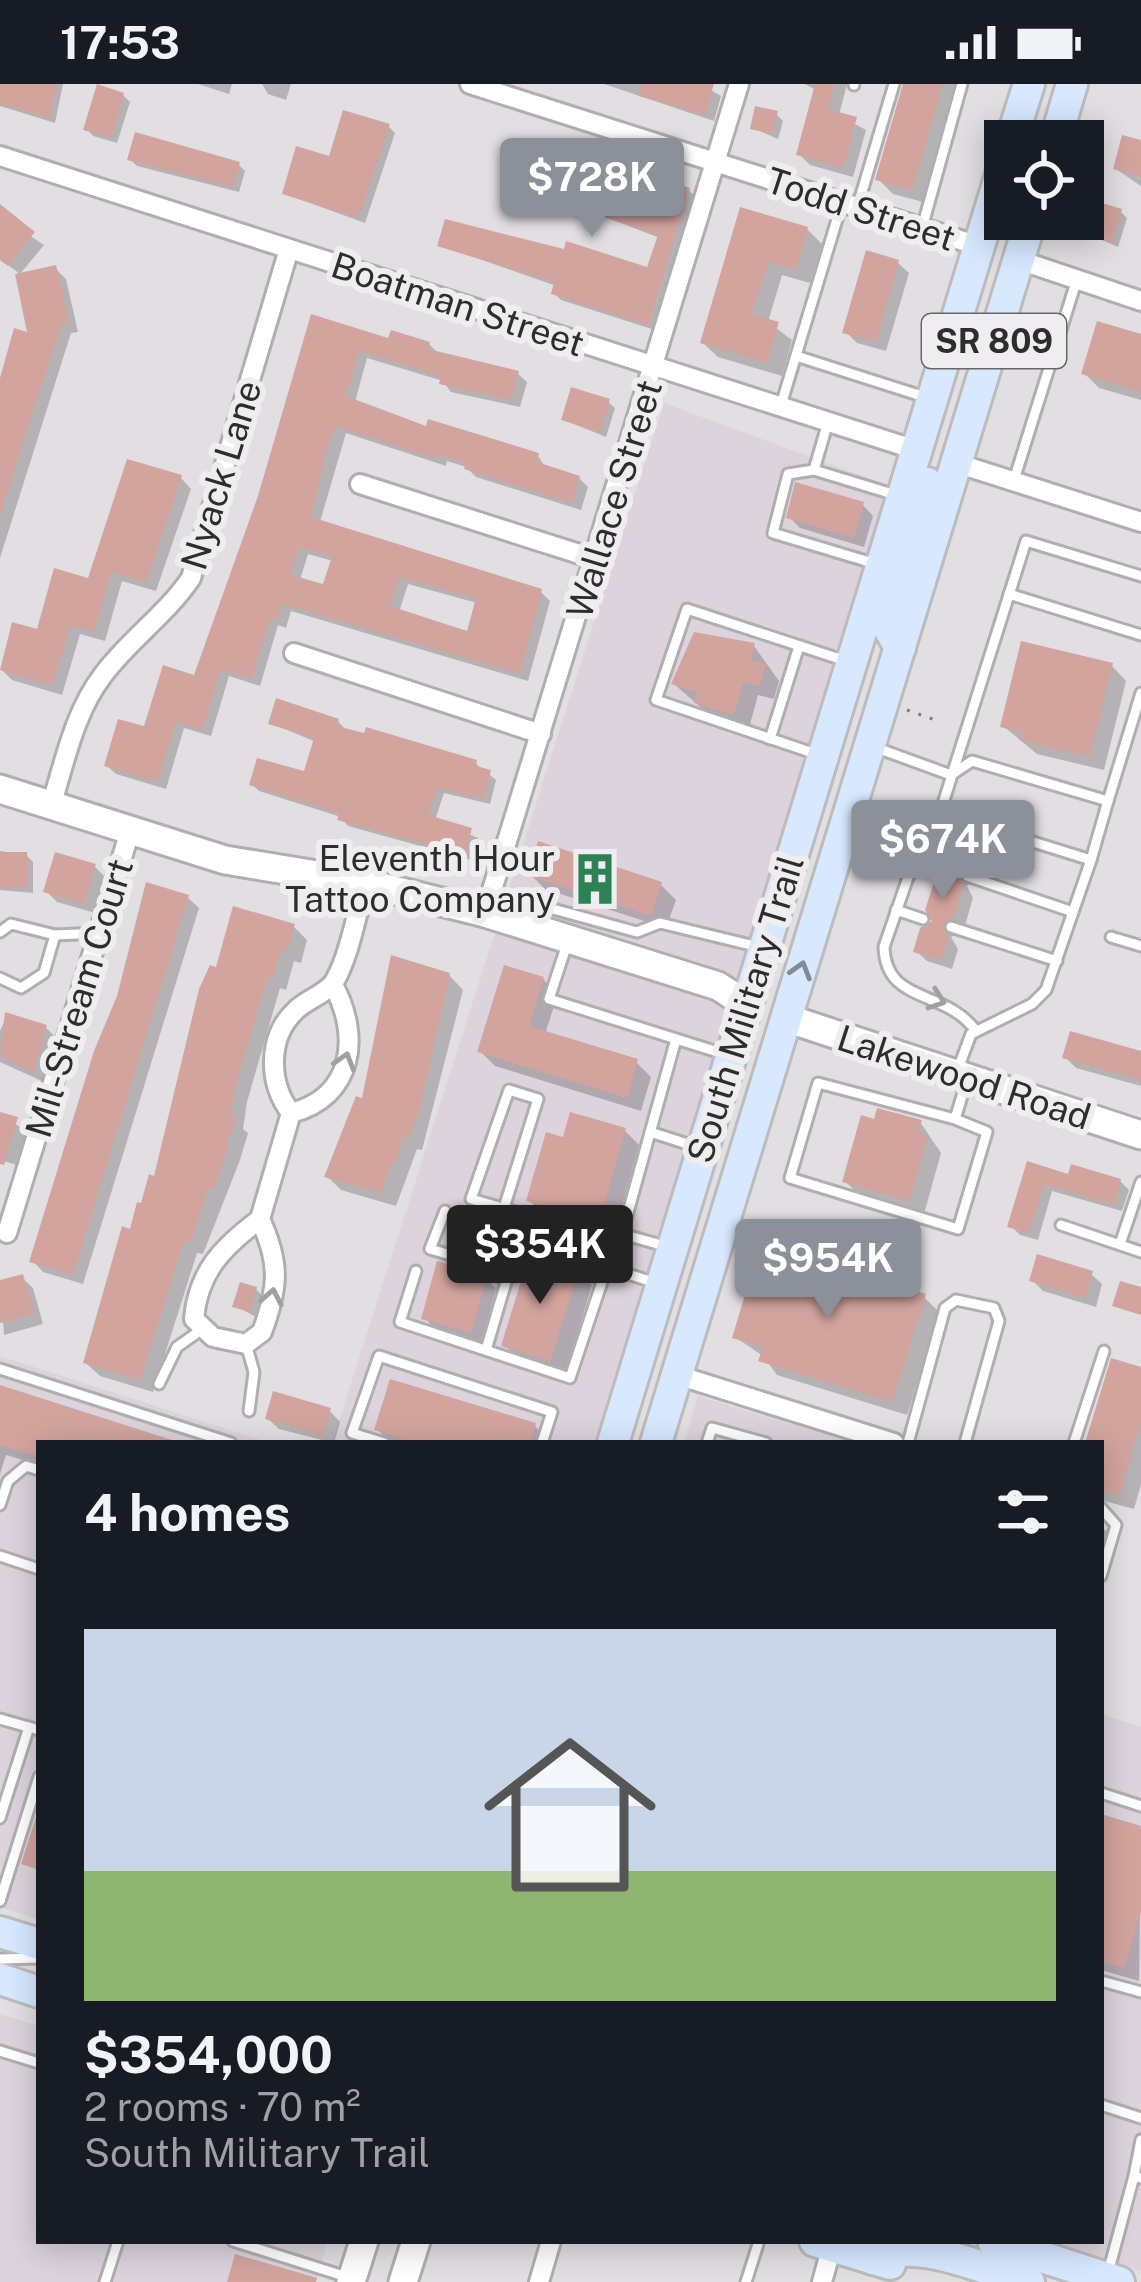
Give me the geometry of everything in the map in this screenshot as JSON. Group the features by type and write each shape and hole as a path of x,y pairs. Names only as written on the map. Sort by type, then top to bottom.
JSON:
{"main road":[{"path":"1018,120 1029,84"},
{"name":"South Military Trail","path":"614,1440 984,230"},
{"name":"South Military Trail","path":"657,1440 1024,240"},
{"path":"956,463 940,420 965,330 960,309"},
{"path":"901,648 886,622 925,495 926,468 916,450"},
{"path":"786,1018 774,1006 767,981 815,810 819,769"},
{"path":"710,1268 697,1236 753,1052 757,1031 747,1005"},
{"path":"628,1440 668,1304 661,1284"},
{"path":"0,1932 36,1943"},
{"path":"0,1979 36,1991"},
{"path":"824,2244 952,2282"},
{"path":"1002,2244 1108,2281"},
{"path":"873,2258 891,2248 924,2253 1029,2282"}],"street":[{"name":"Todd Street","path":"470,84 979,246"},
{"name":"Wallace Street","path":"485,913 739,84"},
{"name":"Boatman Street","path":"0,156 916,450"},
{"name":"Nyack Lane","path":"51,806 80,712 104,673 170,610 191,578 289,249"},
{"path":"1018,260 1141,301"},
{"path":"956,463 1141,522"},
{"path":"360,484 595,559"},
{"path":"294,653 541,734"},
{"path":"0,789 225,860 366,883 485,913 718,986 747,1005"},
{"name":"Mil-Stream Court","path":"3,1236 130,831"},
{"path":"291,1113 277,1095 279,1038 292,1013 333,985 366,883"},
{"path":"291,1113 311,1108 346,1070 352,1036 333,985"},
{"name":"Lakewood Road","path":"786,1018 1141,1135"},
{"path":"260,1220 274,1244 274,1288 262,1332 246,1344 201,1330 194,1319 202,1282 232,1237 260,1220 291,1113"},
{"path":"677,1375 866,1439"},
{"path":"352,2280 363,2244"},
{"path":"403,2282 415,2244"},
{"path":"539,2282 550,2244"},
{"path":"822,2282 824,2244"}],"lane":[{"path":"780,407 894,84"},
{"path":"922,228 962,84"},
{"path":"1014,480 1077,279"},
{"path":"796,356 932,400"},
{"path":"814,470 828,422"},
{"path":"881,566 773,533 788,474 814,470 902,497"},
{"path":"1090,860 940,813 1026,541 1141,576"},
{"path":"1009,594 1141,635"},
{"path":"819,769 770,739 656,700 687,609 851,663"},
{"path":"770,739 799,646"},
{"path":"955,1119 976,1030 1032,1004 1046,990 1141,693"},
{"path":"870,746 951,775"},
{"path":"951,775 972,761 1108,801"},
{"path":"938,868 914,860 884,947 889,974 901,986 960,1009 976,1030"},
{"path":"967,876 1073,912"},
{"path":"519,923 531,903 637,932 660,923 764,948"},
{"path":"896,910 923,919"},
{"path":"0,932 11,924 55,935 98,933"},
{"path":"951,927 1057,962"},
{"path":"0,978 21,988 44,973 55,935"},
{"path":"1112,938 1141,946"},
{"path":"568,939 549,999 731,1056"},
{"path":"622,1234 676,1039"},
{"path":"818,1083 955,1119 986,1132 958,1228 790,1178 818,1083"},
{"path":"504,1208 538,1100 509,1090 471,1199 599,1236 622,1234 672,1248"},
{"path":"650,1132 702,1149"},
{"path":"1120,1244 1141,1182"},
{"path":"445,1211 430,1249 509,1272"},
{"path":"1061,1225 1141,1252"},
{"path":"486,1351 519,1239 661,1284"},
{"path":"416,1271 400,1322 570,1378 607,1267"},
{"path":"909,1440 945,1308 956,1300 994,1308 1000,1321 966,1440"},
{"path":"159,1384 177,1347 201,1330"},
{"path":"246,1344 254,1372 249,1411"},
{"path":"1075,1440 1104,1351"},
{"path":"374,1440 352,1433 379,1356 552,1412 543,1440"},
{"path":"0,1370 222,1440"},
{"path":"708,1440 712,1428 755,1440"},
{"path":"0,1505 8,1481 26,1466 36,1469"},
{"path":"1104,1511 1116,1525 1104,1566"},
{"path":"0,1556 36,1567"},
{"path":"0,1737 3,1719 34,1728 0,1817"},
{"path":"0,1900 36,1786"},
{"path":"1104,1794 1141,1806"},
{"path":"0,1959 36,1958"},
{"path":"1104,1982 1140,1989"},
{"path":"0,2051 36,2062"},
{"path":"1104,2109 1141,2118"},
{"path":"1108,2281 1137,2177 1141,2140"},
{"path":"105,2282 117,2244"},
{"path":"241,2244 352,2280"},
{"path":"746,2282 758,2244"}],"path":[{"path":"900,707 941,722"}],"shaded area":[{"path":"664,403 890,486 597,1440 333,1440"},
{"path":"0,1356 261,1440 36,1440 36,1919 0,1907"},
{"path":"698,1396 842,1440 685,1440"},
{"path":"1104,1715 1141,1727 1141,2271 1056,2244 1104,2244"},
{"path":"0,2014 36,2025 36,2244 327,2244 316,2282 0,2282"}],"building":[{"path":"0,84 57,84 49,118 0,104"},
{"path":"97,84 124,93 111,138 83,130"},
{"path":"642,84 714,84 705,114 638,96"},
{"path":"815,84 834,84 828,109 857,117 843,168 796,155"},
{"path":"903,84 943,84 912,190 875,180"},
{"path":"755,106 778,111 772,134 750,129"},
{"path":"343,110 390,124 358,218 282,194 296,146 329,156"},
{"path":"135,132 240,162 233,187 127,160"},
{"path":"1122,135 1141,140 1141,177 1113,169"},
{"path":"575,152 690,188 648,325 551,294 554,282 437,246 445,219 564,249 566,241 647,267 658,235 560,202"},
{"path":"0,204 35,232 8,266 0,260"},
{"path":"1104,204 1122,209 1112,243 1102,240"},
{"path":"740,207 808,227 796,270 768,262 752,314 779,322 767,363 700,343"},
{"path":"866,250 899,260 876,342 842,333"},
{"path":"56,265 69,322 61,324 0,515 0,378 14,328 27,332 15,274"},
{"path":"311,314 388,338 391,330 430,342 428,349 519,371 511,400 439,384 441,376 359,351 346,396 426,426 428,419 539,453 537,462 580,476 572,503 464,469 466,463 438,454 437,459 337,426 330,437 311,517 542,589 520,674 282,604 277,621 270,618 252,679 220,669 202,730 176,722 158,782 104,766 118,719 144,726 163,665 194,675 258,496","holes":["299,547 332,556 323,584 291,575","399,577 476,598 467,631 390,606"]},
{"path":"1097,321 1141,334 1141,392 1081,374"},
{"path":"571,387 610,399 600,432 561,420"},
{"path":"127,459 182,475 146,582 111,572 94,632 70,626 52,686 0,670 12,622 37,629 54,568 88,578"},
{"path":"795,482 864,502 854,538 786,518"},
{"path":"694,632 755,643 751,660 766,664 760,686 743,682 734,715 694,703 697,692 671,684"},
{"path":"1021,641 1113,663 1090,757 1019,740 1021,732 1000,727"},
{"path":"276,698 339,719 337,726 364,733 366,727 477,760 476,766 491,770 484,799 437,788 428,815 472,828 465,855 337,820 339,813 249,785 257,758 304,771 314,738 268,724"},
{"name":"Eleventh Hour Tattoo Company","path":"538,841 662,882 651,916 527,875"},
{"path":"945,844 974,852 969,867 958,874 964,885 954,918 942,925 949,936 941,960 913,952 920,928 932,921 925,910 936,876 946,871 941,859"},
{"path":"0,852 27,852 28,887 0,887"},
{"path":"55,852 96,864 84,904 43,892"},
{"path":"146,882 189,895 73,1275 29,1262 94,1051 117,996"},
{"path":"233,906 295,924 287,951 281,949 273,979 267,977 235,1088 231,1115 236,1117 214,1190 208,1188 190,1243 184,1241 140,1380 83,1363 122,1226 130,1229 149,1174 154,1176 199,989 210,965 216,967"},
{"path":"391,955 450,973 419,1112 408,1138 403,1137 396,1163 391,1162 382,1193 324,1177 356,1096 362,1098"},
{"path":"504,965 544,977 529,1026 638,1059 627,1098 477,1052"},
{"path":"5,1012 47,1025 33,1073 0,1056"},
{"path":"1070,1031 1141,1051 1141,1080 1062,1058"},
{"path":"877,1108 922,1120 918,1133 928,1135 909,1201 842,1182 861,1115 874,1119"},
{"path":"0,1112 18,1117 4,1165 0,1164"},
{"path":"570,1112 626,1128 599,1222 526,1201 546,1132 563,1137"},
{"path":"1027,1161 1068,1174 1071,1164 1121,1179 1114,1205 1044,1184 1029,1233 1007,1227"},
{"path":"761,1241 926,1294 892,1402 758,1361 763,1347 732,1338"},
{"path":"530,1252 579,1268 550,1362 501,1346"},
{"path":"1037,1254 1093,1271 1085,1298 1029,1281"},
{"path":"437,1261 487,1275 471,1333 421,1319"},
{"path":"23,1274 34,1314 0,1323 0,1280"},
{"path":"1120,1281 1141,1287 1141,1315 1112,1306"},
{"path":"240,1282 257,1287 250,1312 232,1307"},
{"path":"1111,1358 1141,1367 1141,1421 1119,1496 1104,1492 1104,1440 1086,1440"},
{"path":"390,1379 536,1423 531,1440 407,1440 374,1430"},
{"path":"0,1385 172,1440 36,1440 36,1456 0,1445"},
{"path":"273,1391 331,1408 323,1436 265,1419"},
{"path":"1104,1815 1141,1826 1141,1912 1124,1968 1104,1962"},
{"path":"36,1817 36,1869 21,1864"},
{"path":"235,2254 317,2278 316,2282 227,2282"}],"place":[{"name":"Eleventh Hour Tattoo Company","path":"595,879"}]}
